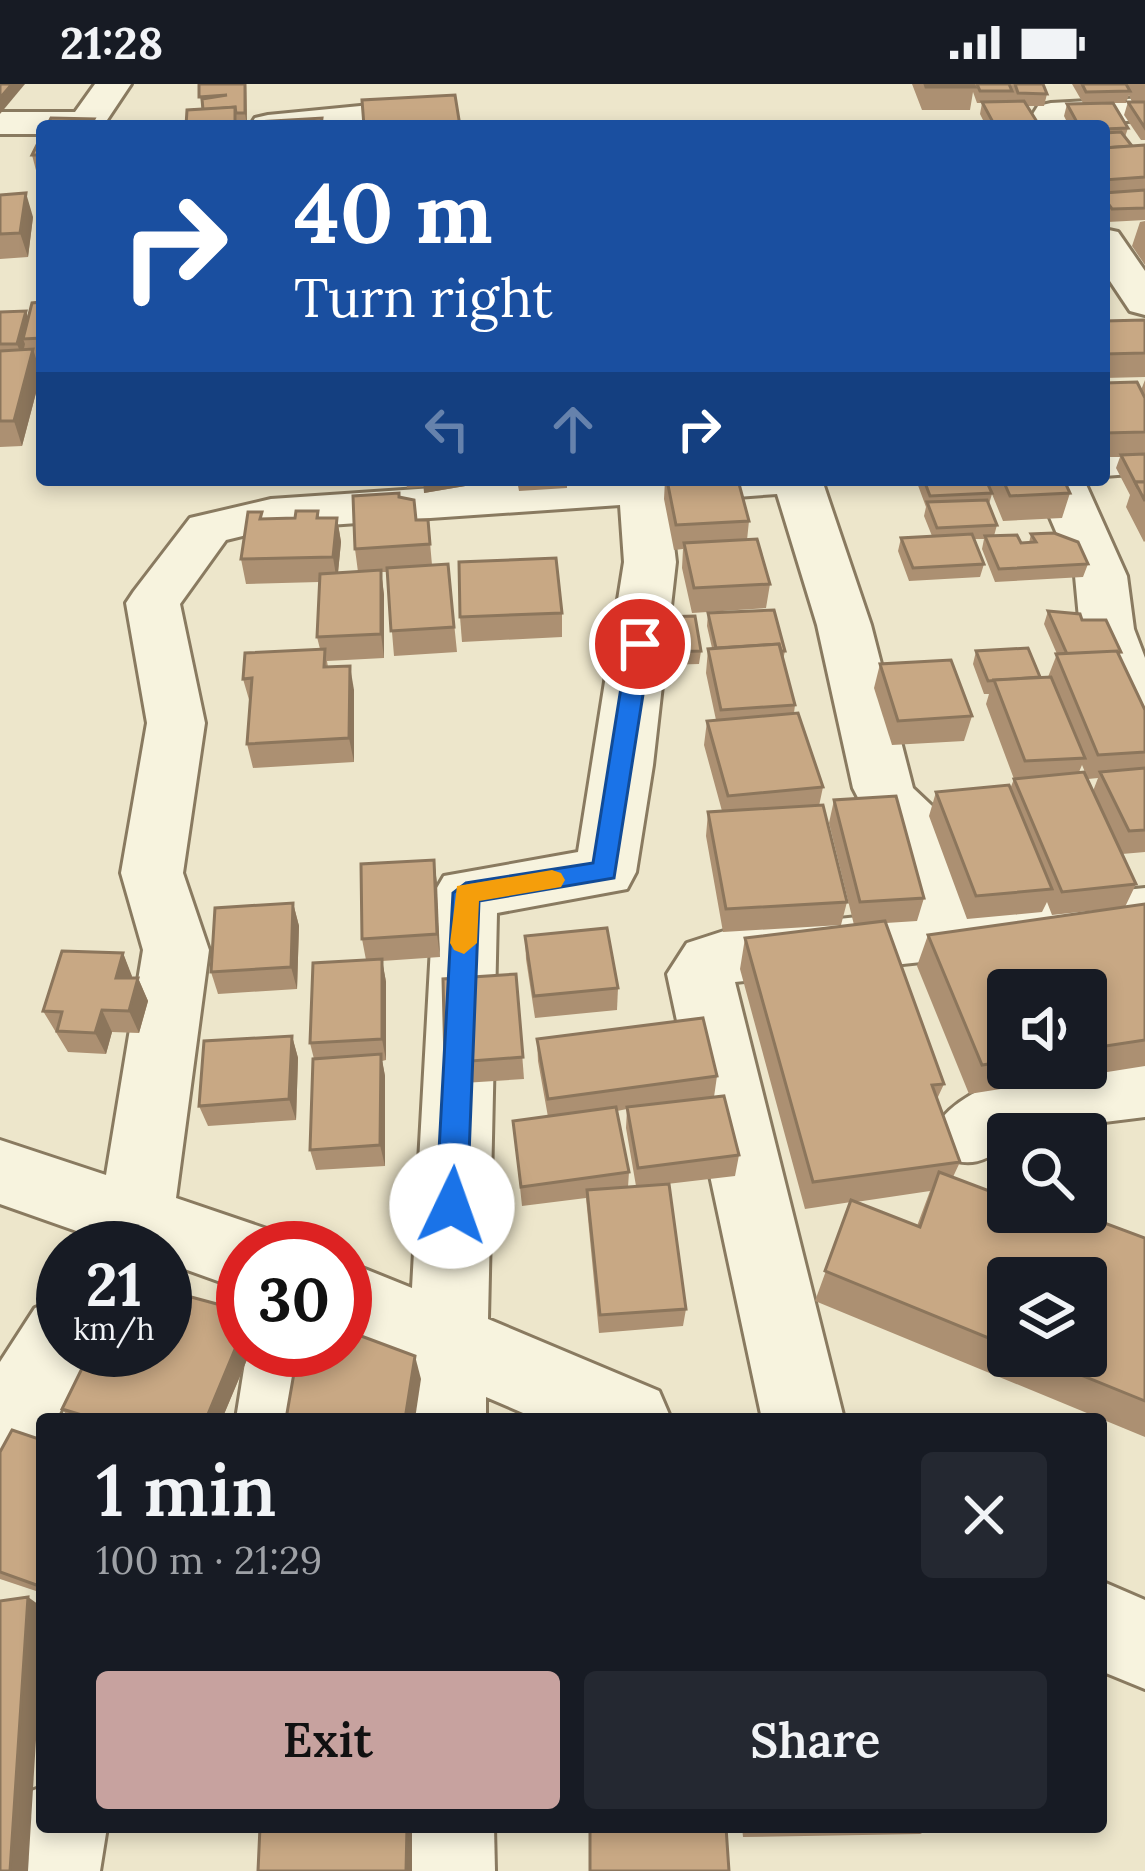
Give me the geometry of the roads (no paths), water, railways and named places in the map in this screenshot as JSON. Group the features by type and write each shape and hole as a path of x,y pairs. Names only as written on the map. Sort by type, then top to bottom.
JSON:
{"street":[{"path":"6,123 32,84"},
{"path":"88,120 96,115 113,84"},
{"path":"1054,120 1051,114 1145,109"},
{"path":"336,120 392,115"},
{"path":"6,123 36,123"},
{"path":"1110,250 1145,302"},
{"path":"1110,461 1145,459"},
{"path":"128,1221 176,950 152,873 176,723 153,604 208,530 239,503 271,514 687,486"},
{"path":"799,486 844,625 883,788 889,801 926,837 953,933"},
{"path":"1062,486 1101,576 1107,628 1145,733"},
{"path":"446,1413 445,1340 466,893 605,872 650,562 643,489"},
{"path":"802,1413 700,974 710,962 724,957 1145,913"},
{"path":"967,1136 978,1123 1000,1112 1145,1087"},
{"path":"0,1172 103,1221"},
{"path":"372,1309 616,1413"},
{"path":"0,1436 36,1377"},
{"path":"278,1413 282,1377"},
{"path":"1107,1628 1145,1645"},
{"path":"52,1871 59,1833"},
{"path":"447,1833 447,1871"}]}
